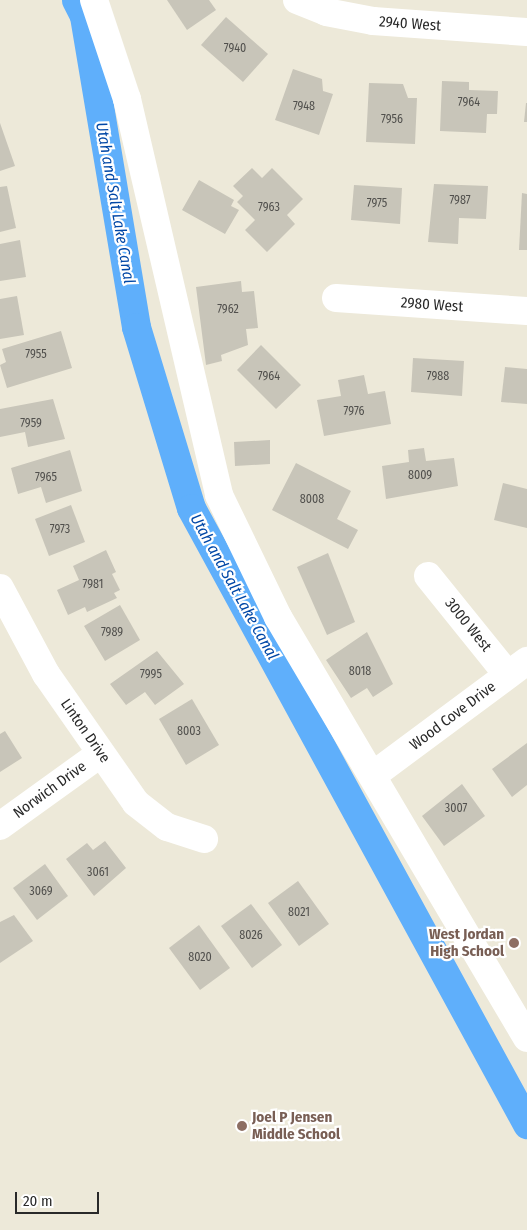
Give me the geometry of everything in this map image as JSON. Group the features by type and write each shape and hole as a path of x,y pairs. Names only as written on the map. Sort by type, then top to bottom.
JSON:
{"street":[{"path":"94,0 128,99 219,495 278,617 527,1038"},
{"name":"2940 West","path":"297,0 326,12 373,21 527,32"},
{"name":"2980 West","path":"336,298 527,311"},
{"name":"3000 West","path":"428,576 518,668"},
{"name":"Linton Drive","path":"0,588 46,674 136,803 167,827 204,839"},
{"name":"Wood Cove Drive","path":"380,770 518,668"},
{"name":"Norwich Drive","path":"0,826 100,754"}],"building":[{"path":"167,0 209,0 216,10 187,30"},
{"path":"226,17 268,54 243,82 201,45"},
{"path":"293,69 322,79 323,91 333,94 319,135 275,120"},
{"path":"442,81 469,82 469,90 498,91 497,114 487,114 486,133 440,131"},
{"path":"369,83 403,84 408,98 417,98 415,144 366,142"},
{"path":"526,103 527,122 524,122"},
{"path":"0,123 15,166 0,171"},
{"path":"252,168 262,178 272,168 303,199 287,215 295,224 267,252 245,230 255,220 237,202 243,196 233,186"},
{"path":"199,180 234,200 231,206 239,210 225,234 182,210"},
{"path":"434,184 488,186 486,219 459,218 458,244 428,242"},
{"path":"354,185 402,188 400,224 351,220"},
{"path":"7,186 16,228 0,232 0,187"},
{"path":"522,193 527,194 527,250 519,250"},
{"path":"20,240 26,277 0,281 0,244"},
{"path":"241,281 242,292 254,291 258,328 246,329 248,345 221,355 222,361 206,365 196,287"},
{"path":"17,296 24,335 0,339 0,299"},
{"path":"61,331 72,368 7,388 0,365 6,362 2,349"},
{"path":"261,345 301,385 276,409 237,370"},
{"path":"413,358 464,361 462,396 411,392"},
{"path":"505,367 527,369 527,404 501,402"},
{"path":"364,375 368,394 385,391 391,424 324,436 317,400 341,396 338,380"},
{"path":"53,399 65,439 28,447 25,432 0,437 0,409"},
{"path":"270,440 270,464 235,466 234,442"},
{"path":"424,448 426,461 454,458 458,486 386,499 382,466 409,462 408,450"},
{"path":"70,450 82,491 46,503 41,487 18,494 11,468"},
{"path":"296,463 351,491 337,519 358,530 348,549 272,510"},
{"path":"503,483 527,489 527,528 494,520"},
{"path":"71,505 85,542 49,556 35,519"},
{"path":"106,550 116,572 112,574 120,590 114,593 117,598 87,612 85,607 68,615 57,590 79,580 73,566"},
{"path":"328,553 355,622 327,635 297,567"},
{"path":"120,605 140,640 105,661 84,626"},
{"path":"367,632 393,684 373,697 367,688 351,698 326,660"},
{"path":"157,651 184,684 155,705 145,692 126,705 110,684"},
{"path":"192,699 219,745 186,765 159,719"},
{"path":"5,731 22,758 0,772 0,734"},
{"path":"527,743 527,785 512,797 492,769"},
{"path":"462,784 485,816 444,846 422,816"},
{"path":"105,841 126,868 94,896 66,859 87,843 93,850"},
{"path":"45,864 68,896 37,920 13,888"},
{"path":"298,881 329,924 299,946 268,903"},
{"path":"251,904 282,945 252,968 221,926"},
{"path":"14,915 33,941 0,963 0,922"},
{"path":"199,925 230,968 200,990 169,948"}],"waterway":[{"name":"Utah and Salt Lake Canal","path":"76,0 84,16 136,327 191,508 527,1124"}],"place":[{"name":"West Jordan High School","path":"514,943"},
{"name":"Joel P Jensen Middle School","path":"242,1126"}]}
